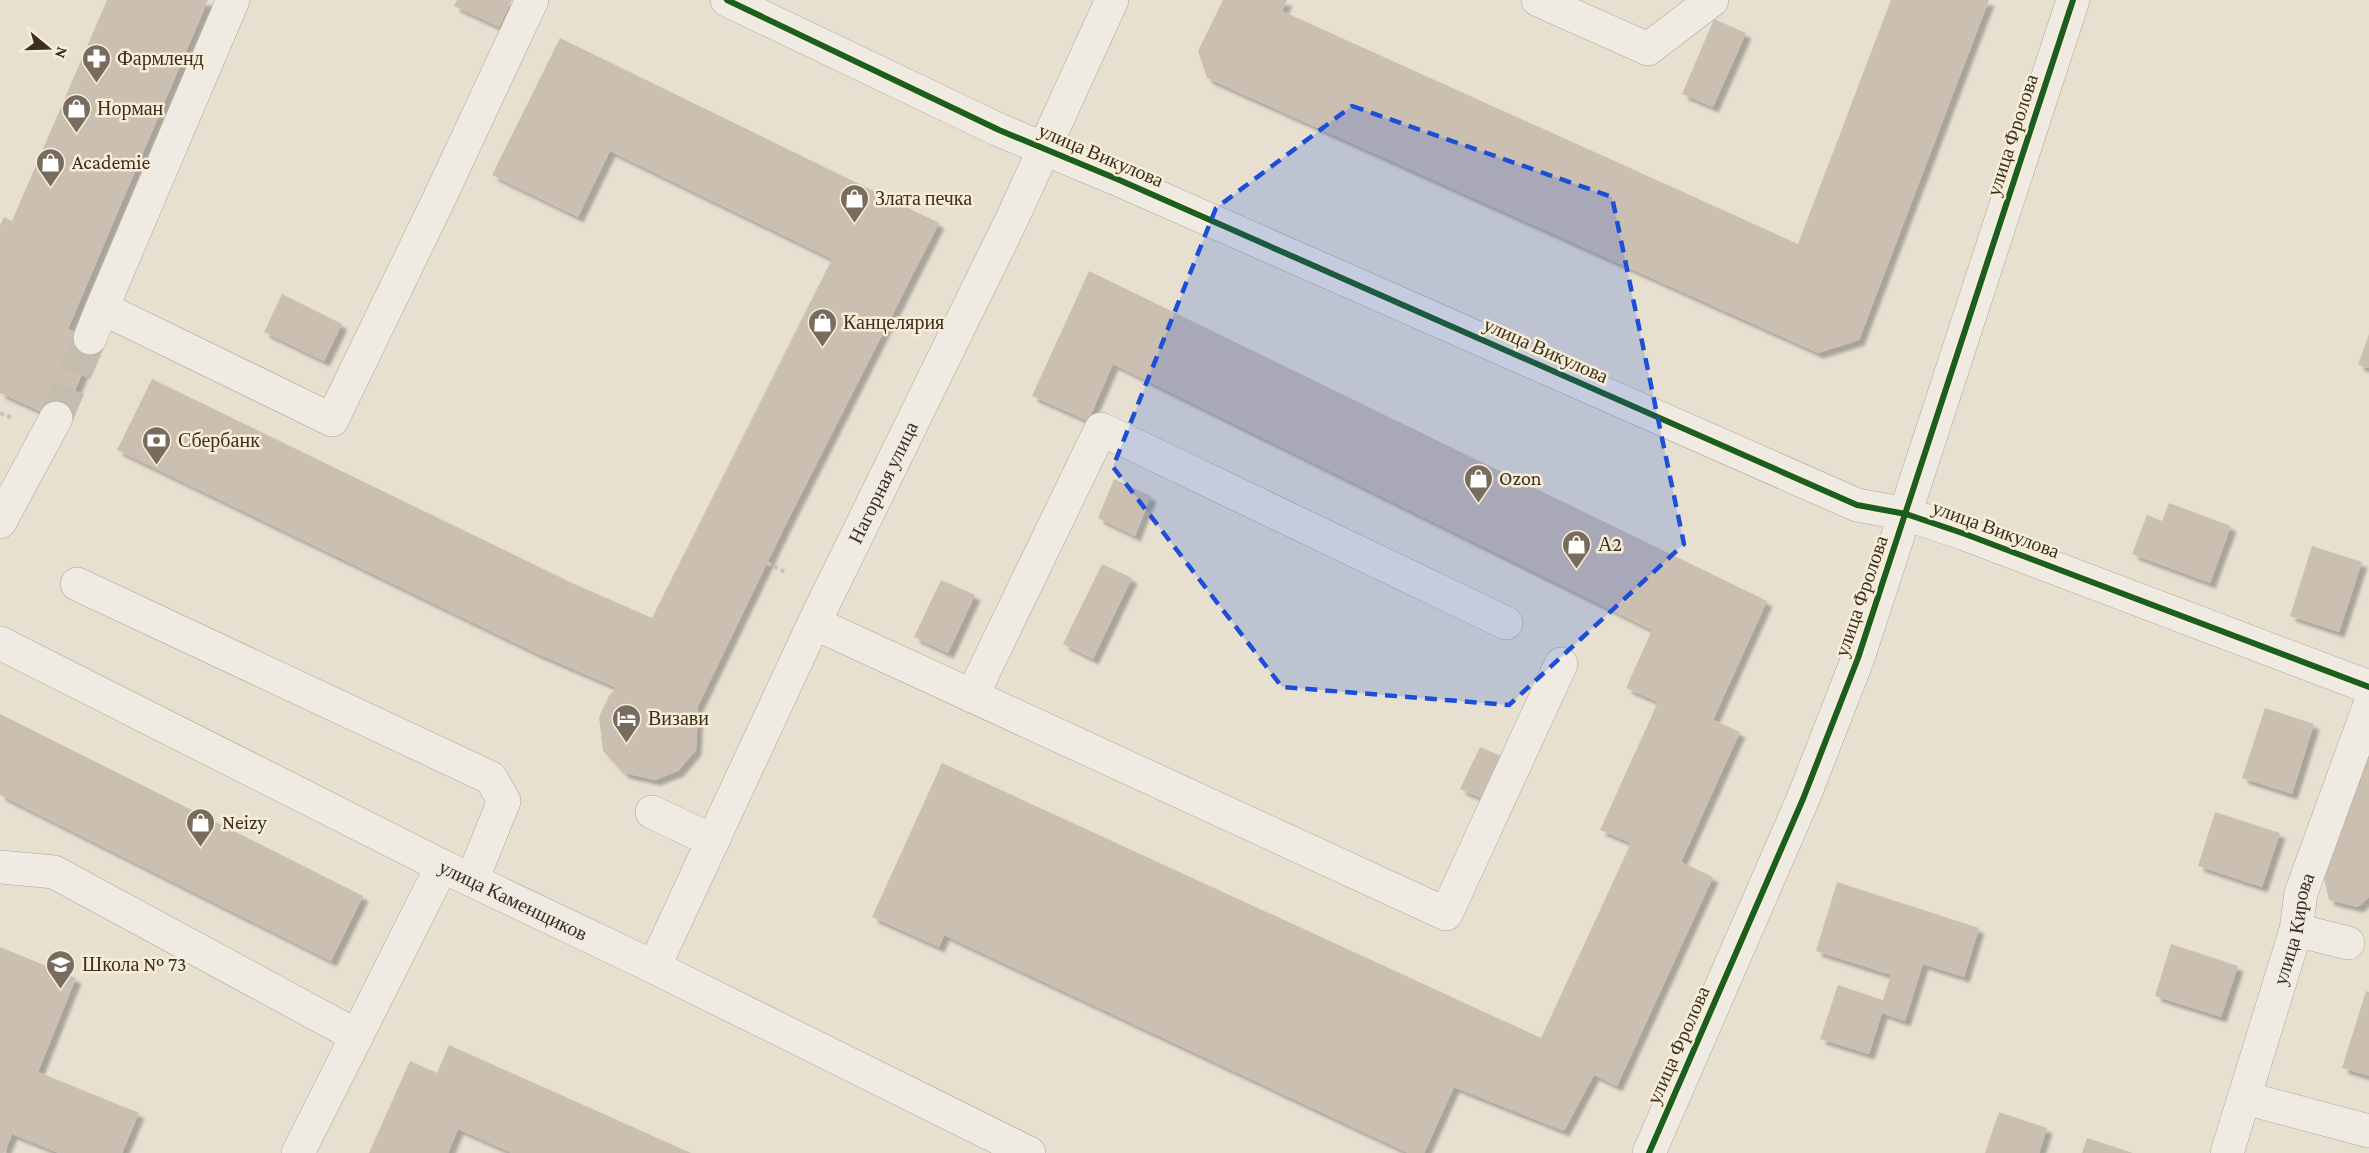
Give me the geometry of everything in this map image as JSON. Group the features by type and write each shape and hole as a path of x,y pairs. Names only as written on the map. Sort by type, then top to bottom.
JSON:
{"street":[{"path":"90,338 233,0"},
{"path":"102,308 332,420 444,189 532,0"},
{"name":"улица Викулова","path":"728,0 999,130 1857,505 1906,514 1965,534 2369,687"},
{"name":"Нагорная улица","path":"654,967 814,623 1044,149 1112,0"},
{"path":"1538,0 1648,49 1712,0"},
{"name":"улица Фролова","path":"1649,1153 1803,799 1858,658 2073,0"},
{"path":"0,522 56,418"},
{"path":"972,696 1101,429 1506,623"},
{"path":"77,584 490,778 504,801 472,880"},
{"path":"814,623 1446,914 1561,664"},
{"name":"улица Каменщиков","path":"0,643 442,866 654,967 993,1145 1029,1153"},
{"name":"улица Кирова","path":"2227,1153 2296,930 2301,893 2369,707"},
{"path":"652,812 713,841"},
{"path":"298,1153 442,866"},
{"path":"0,867 54,872 357,1036"},
{"path":"2296,930 2348,943"},
{"path":"2245,1098 2369,1131"}],"path":[{"path":"767,563 787,573"}],"highlighted area":[{"path":"1352,106 1612,197 1684,544 1509,705 1282,687 1113,467 1216,208"}],"building":[{"path":"107,0 208,0 68,329 96,341 62,421 0,393 0,226 4,217 12,221"},
{"path":"457,0 512,0 499,27 454,6"},
{"path":"1223,0 1287,0 1282,11 1798,244 1891,0 1989,0 1859,340 1818,353 1207,78 1198,51"},
{"path":"1714,19 1746,33 1713,107 1682,94"},
{"path":"560,38 939,223 788,520 697,708 696,750 678,771 655,780 624,773 603,751 599,717 610,694 617,688 536,653 117,450 152,379 572,583 652,618 832,259 610,151 578,217 492,175"},
{"path":"1089,271 1767,601 1713,720 1740,732 1681,862 1713,877 1617,1086 1594,1075 1564,1131 1454,1087 1424,1153 1408,1153 944,935 939,947 872,917 942,763 1541,1038 1631,843 1600,830 1658,702 1626,688 1652,630 1113,364 1088,421 1032,396"},
{"path":"282,294 342,324 324,361 264,332"},
{"path":"2369,334 2369,368 2358,365"},
{"path":"1114,479 1151,496 1135,536 1098,518"},
{"path":"2169,503 2231,526 2210,583 2132,554 2147,515 2162,521"},
{"path":"2312,546 2362,562 2339,632 2290,616"},
{"path":"1102,564 1132,578 1093,659 1063,644"},
{"path":"941,580 975,595 948,653 914,637"},
{"path":"2265,708 2314,724 2292,794 2242,778"},
{"path":"0,714 363,896 331,961 0,795"},
{"path":"1480,747 1510,760 1490,802 1460,789"},
{"path":"2369,751 2369,897 2358,907 2329,900 2323,874"},
{"path":"2215,812 2280,833 2262,887 2198,866"},
{"path":"1837,882 1979,928 1964,977 1923,964 1905,1021 1882,1013 1869,1054 1820,1039 1838,985 1883,1000 1891,975 1816,951"},
{"path":"2171,944 2238,966 2221,1017 2155,996"},
{"path":"0,947 76,978 38,1072 139,1113 122,1153 59,1153 12,1134 4,1153 0,1153"},
{"path":"2366,991 2369,992 2369,1076 2342,1068"},
{"path":"449,1045 691,1153 512,1153 458,1129 448,1153 369,1153 410,1061 437,1073"},
{"path":"1999,1112 2047,1128 2039,1153 1985,1153"},
{"path":"2087,1138 2133,1153 2082,1153"}],"tunnel":[{"path":"56,418 90,338"}],"cycle path":[{"path":"727,0 999,130 1117,179 1857,505 1906,514 1965,534 2369,687"},
{"path":"1649,1153 1803,799 1858,658 2073,0"}],"place":[{"name":"Фармленд","path":"96,84"},
{"name":"Норман","path":"76,134"},
{"name":"Academie","path":"51,188"},
{"name":"Злата печка","path":"854,224"},
{"name":"Канцелярия","path":"822,348"},
{"name":"Сбербанк","path":"157,466"},
{"name":"Ozon","path":"1478,504"},
{"name":"А2","path":"1577,570"},
{"name":"Визави","path":"627,744"},
{"name":"Neizy","path":"201,848"},
{"name":"Школа № 73","path":"61,990"}]}
